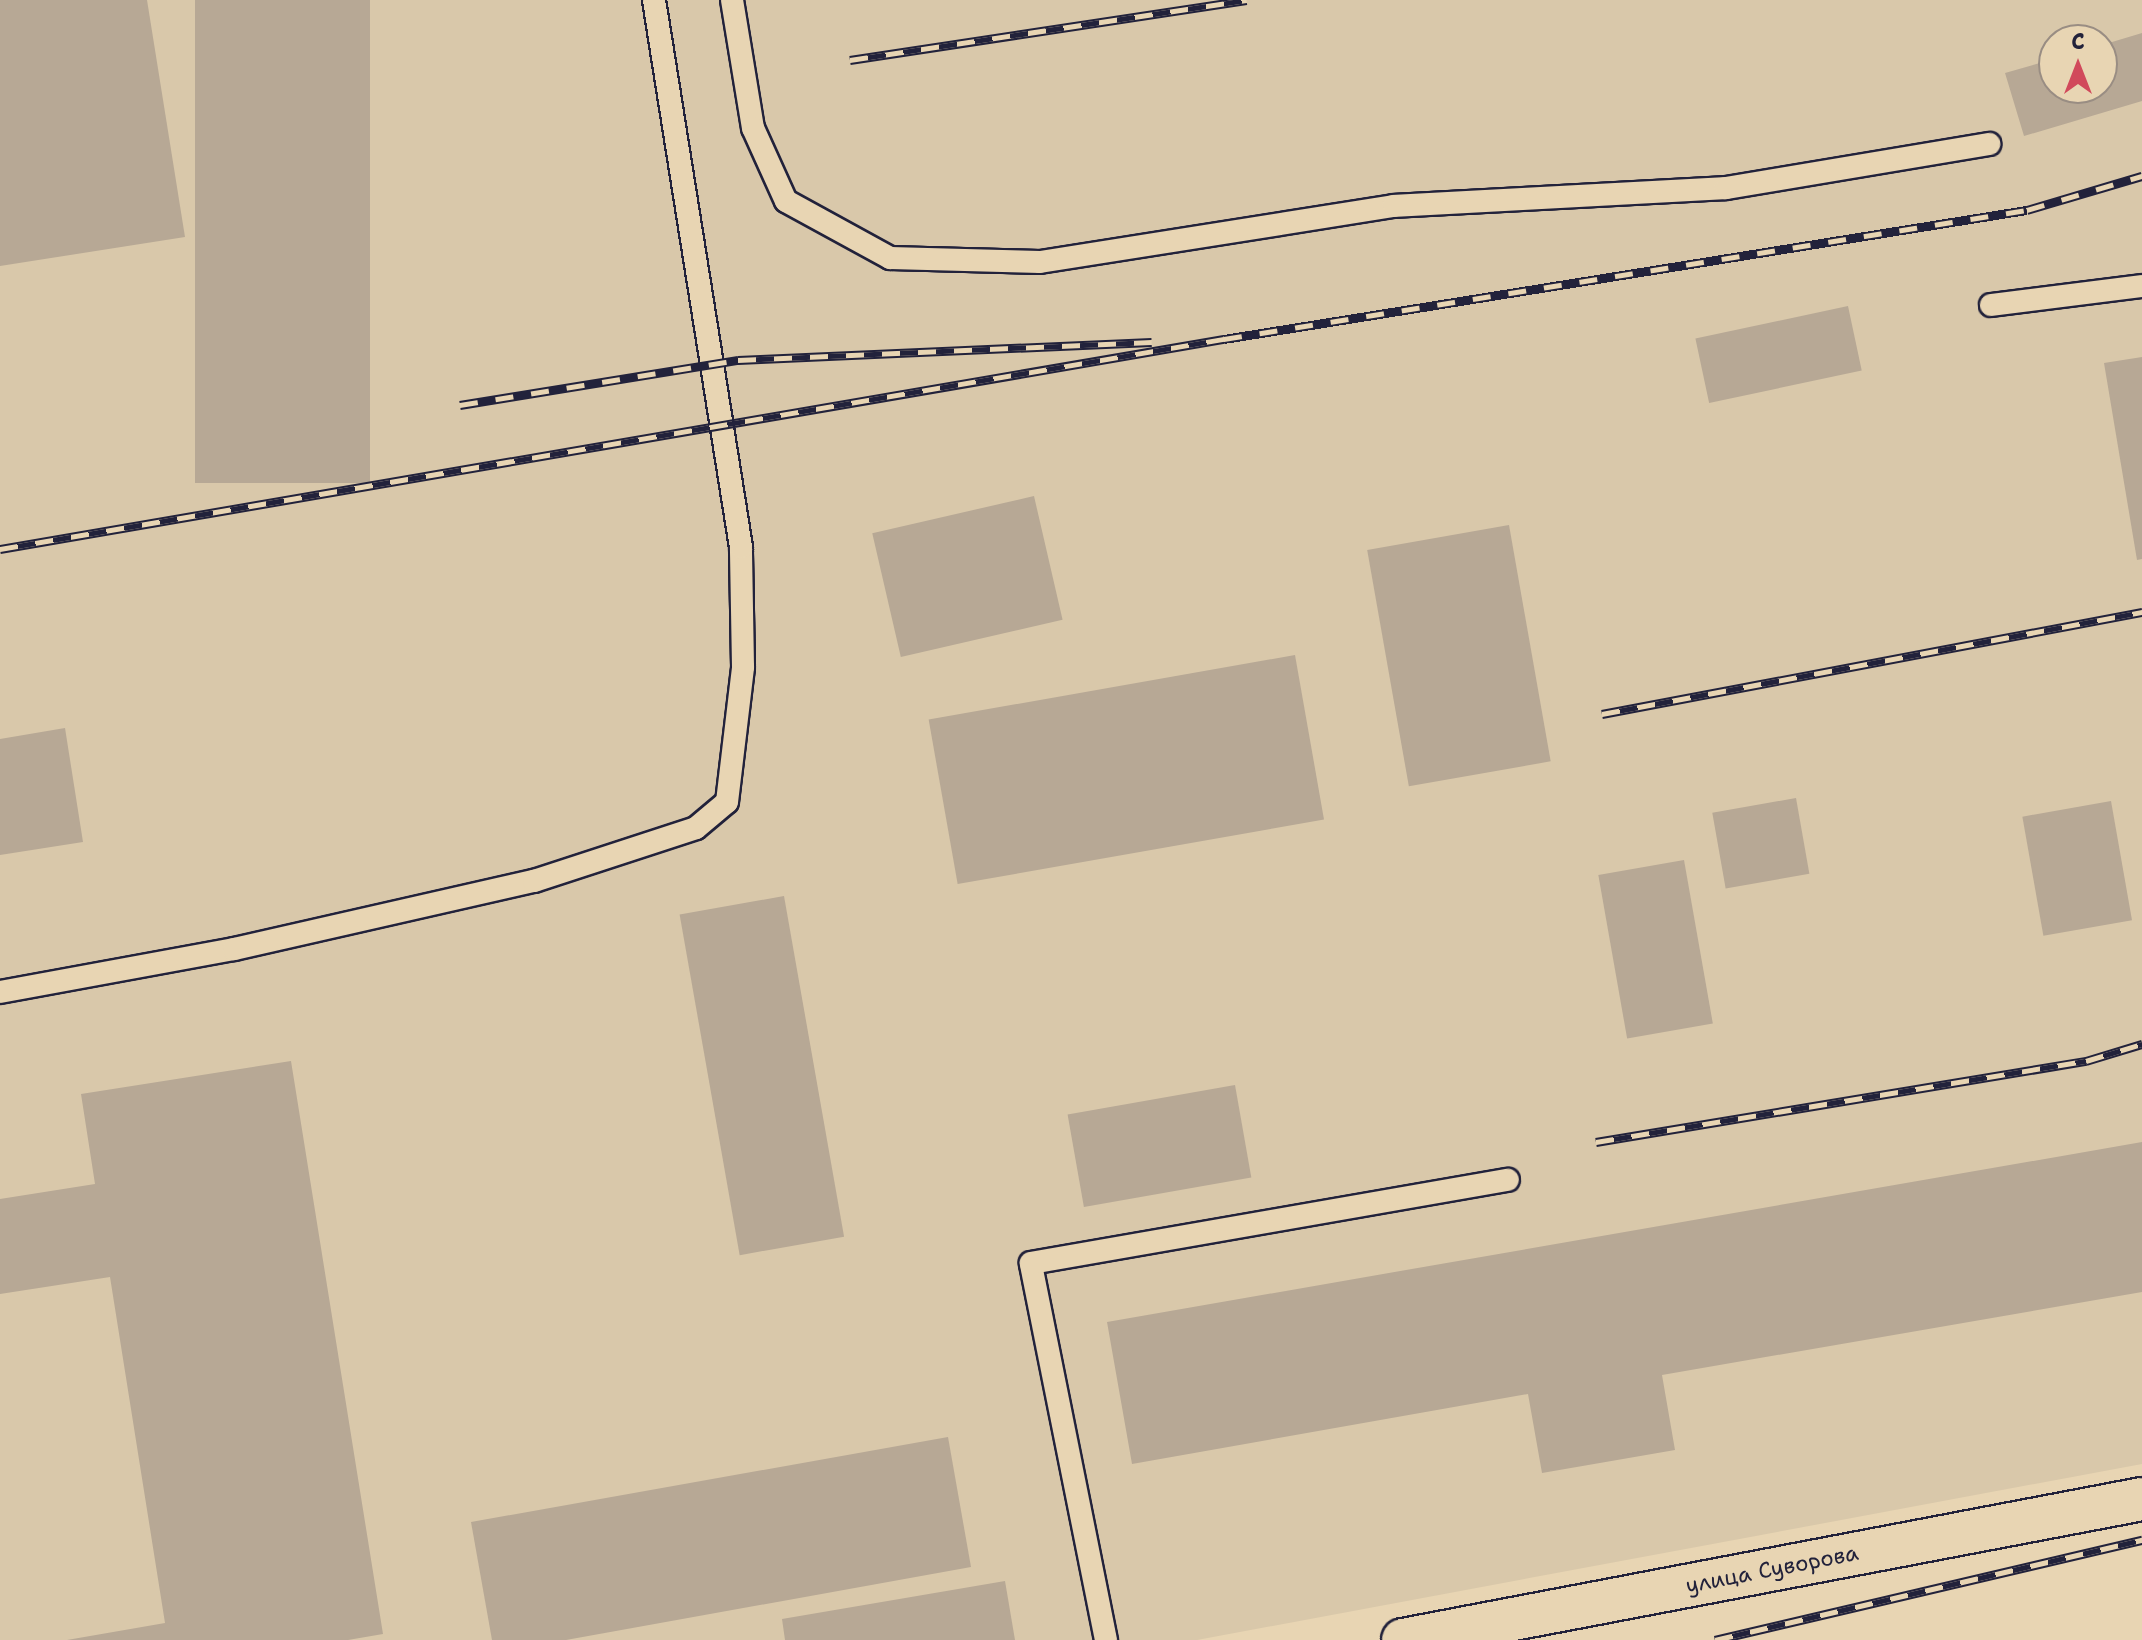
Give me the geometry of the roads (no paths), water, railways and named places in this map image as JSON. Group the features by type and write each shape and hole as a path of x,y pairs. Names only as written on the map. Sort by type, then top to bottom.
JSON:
{"street":[{"name":"улица Суворова","path":"1403,1640 2142,1499"}],"lane":[{"path":"0,992 234,949 534,881 696,828 727,802 743,667 741,547 654,0"},
{"path":"732,0 753,128 786,201 890,258 1040,262 1394,206 1726,188 1989,144"},
{"path":"1991,305 2142,286"},
{"path":"1106,1640 1031,1263 1508,1180"}],"railway":[{"path":"850,60 1246,0"},
{"path":"0,549 1224,339 2027,210 2142,176"},
{"path":"460,405 738,360 1152,342"},
{"path":"1602,714 2142,612"},
{"path":"1596,1142 2086,1061 2142,1044"},
{"path":"1715,1640 2142,1540"}]}
